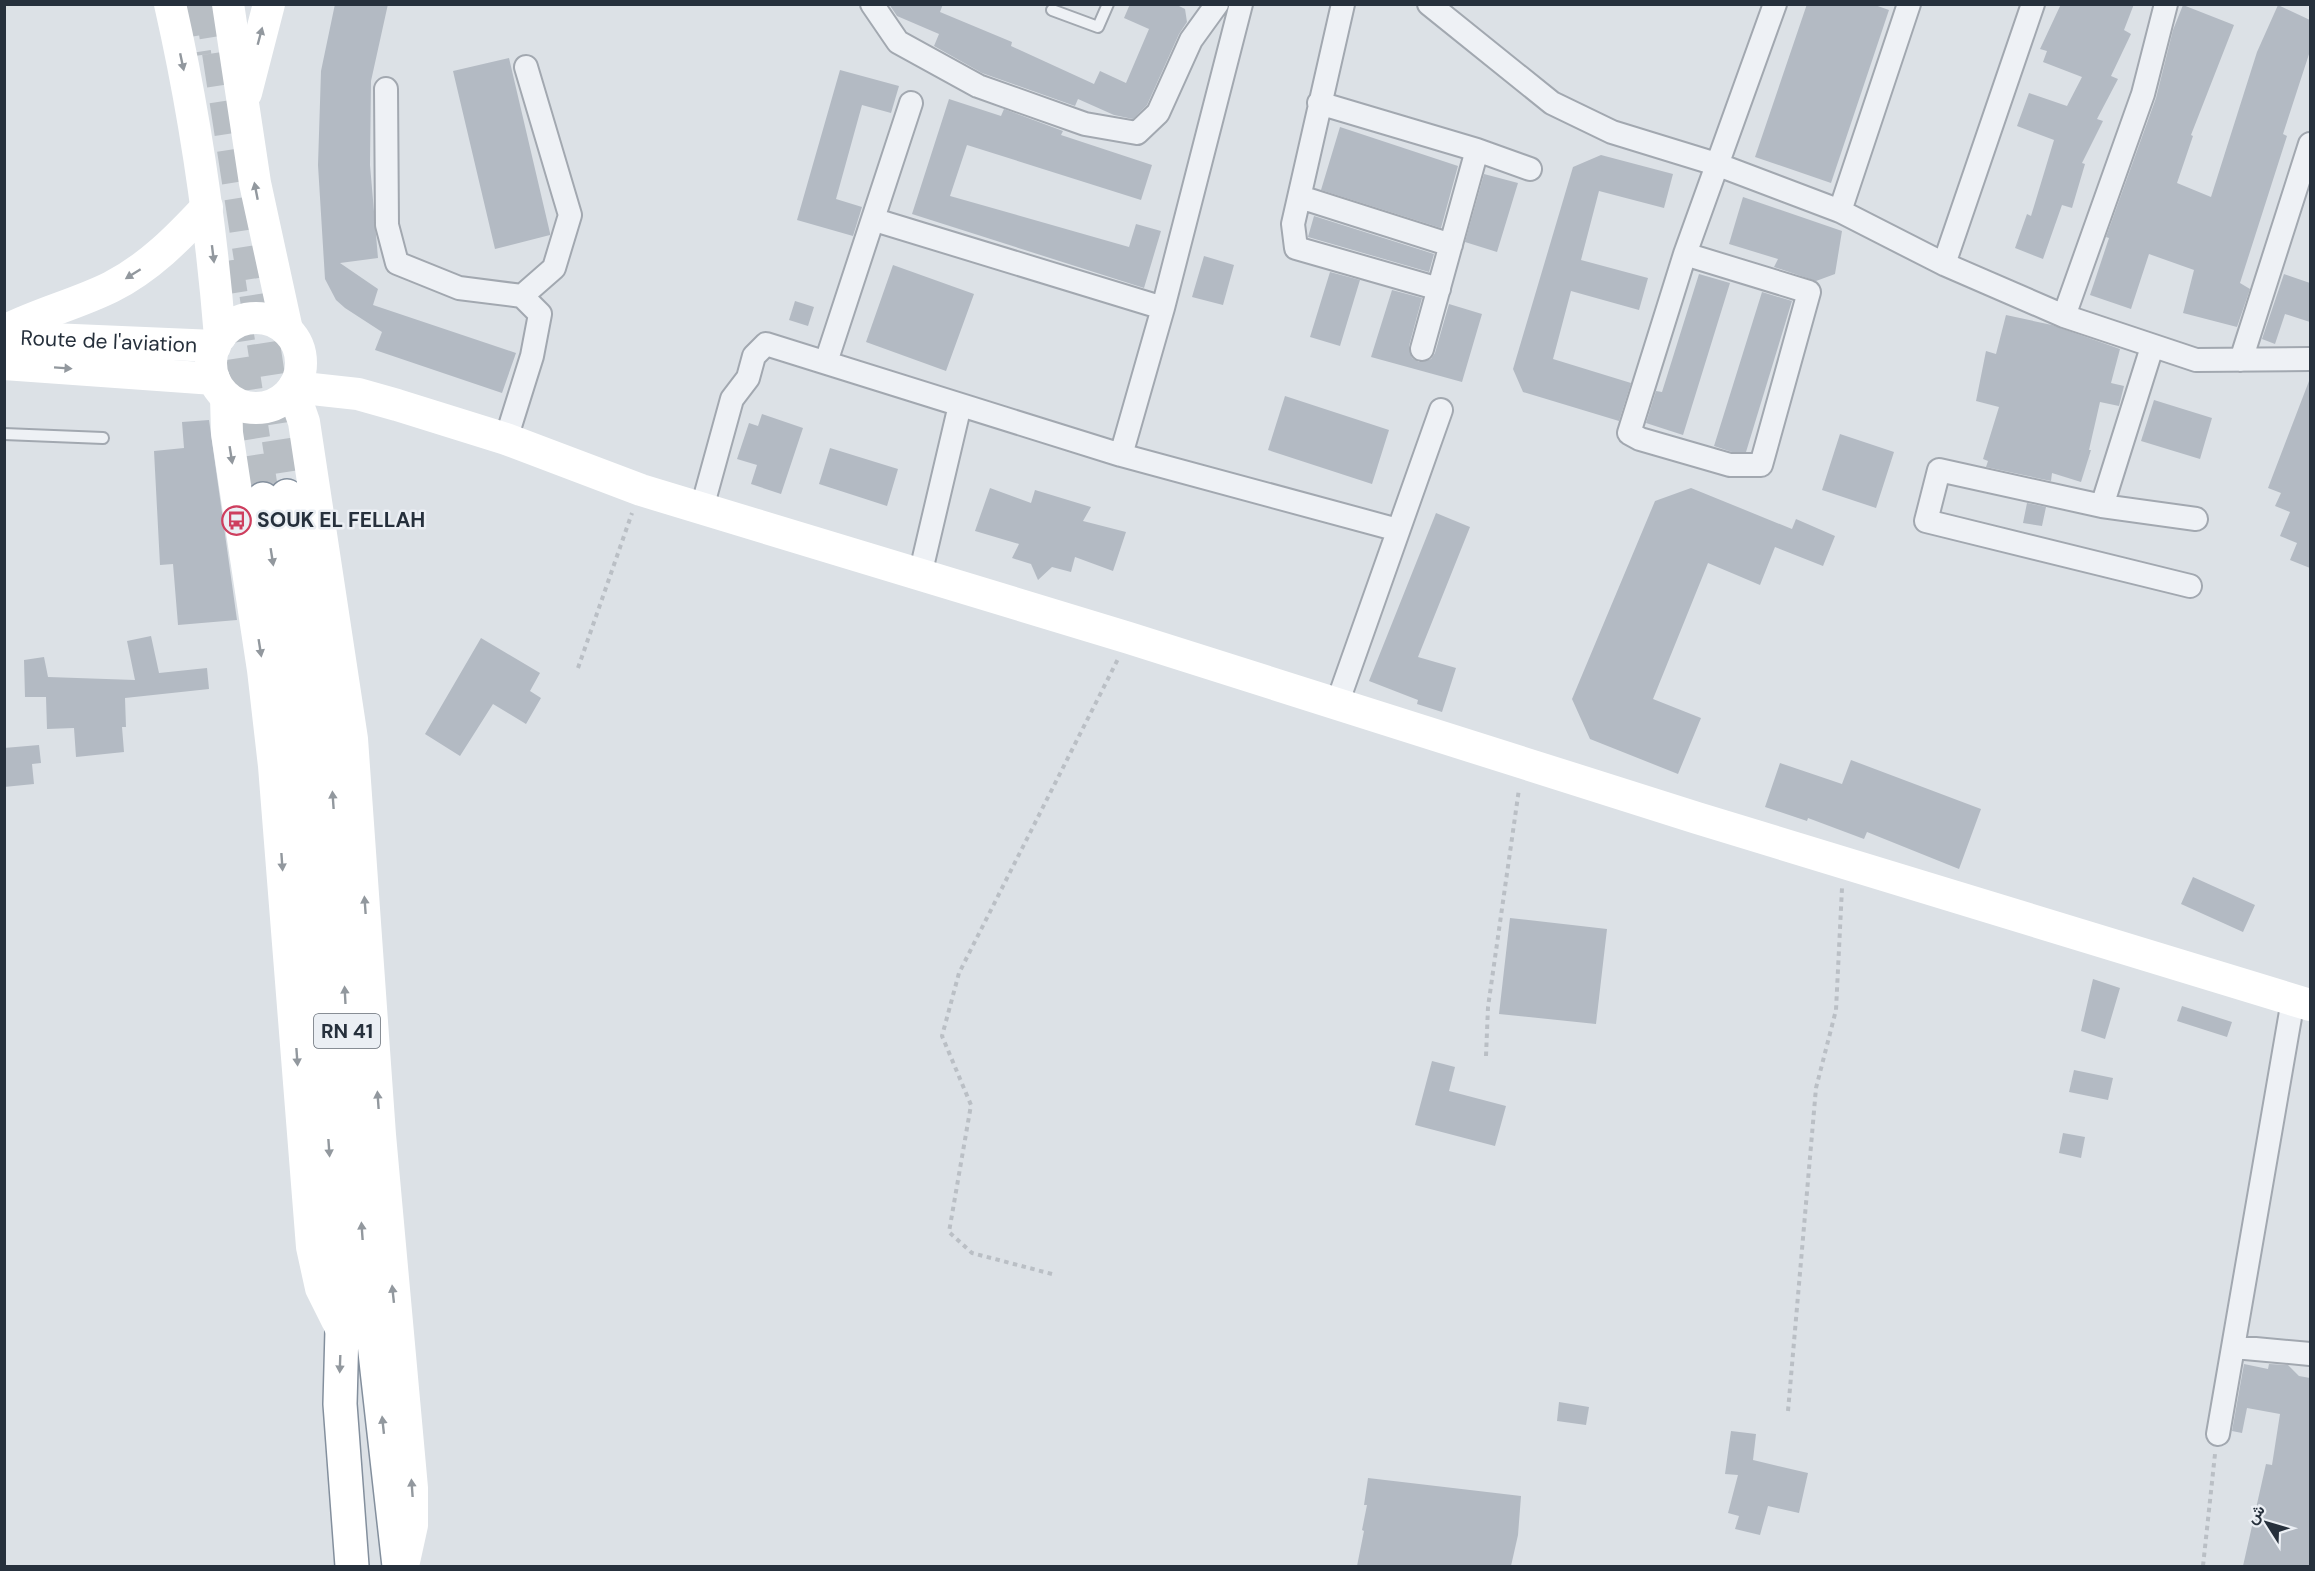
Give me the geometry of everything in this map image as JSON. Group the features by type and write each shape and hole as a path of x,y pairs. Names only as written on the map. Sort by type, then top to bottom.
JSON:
{"highway":[{"name":"RN 41","path":"352,1566 340,1404 342,1330 304,802 283,627 275,498 322,711 333,793 363,1245 401,1566"}],"main road":[{"path":"170,4 188,86 207,207 217,342 211,363 220,388 263,669 274,766 312,1246 321,1288 342,1330"},
{"path":"4,364 220,388 244,407 266,407 285,398 293,388 300,375 301,361 267,246 242,109 228,4"},
{"path":"242,109 269,4"},
{"path":"4,331 31,317 90,296 134,274 173,243 207,207"},
{"path":"217,342 227,329 247,319 268,320 338,375 397,405"},
{"name":"Route de l'aviation","path":"4,337 217,342"},
{"path":"293,388 358,394 397,405 506,440 641,490 1129,638 1523,763 2302,1002"},
{"path":"293,388 304,422 352,739 382,1158 412,1488 412,1525 401,1566"}],"street":[{"path":"872,4 898,42 978,86 1084,124 1137,133 1158,113 1191,39 1217,4"},
{"path":"1120,455 1163,308 1242,4"},
{"path":"1343,4 1293,224 1296,248 1438,289"},
{"path":"1430,4 1552,103 1612,132 1716,164 1840,211 1944,264 2064,315 2152,347 2196,360 2310,359"},
{"path":"1685,254 1809,292 1761,465 1730,465 1640,439 1629,433 1685,254 1774,4"},
{"path":"1840,211 1909,4"},
{"path":"1944,264 2033,4"},
{"path":"2064,315 2143,94 2166,4"},
{"path":"522,296 554,268 570,215 526,67"},
{"path":"386,89 387,225 398,263 459,288 522,296 540,314 532,356 506,440"},
{"path":"826,362 875,220 911,103"},
{"path":"1319,103 1477,150 1530,169"},
{"path":"2241,360 2310,144"},
{"path":"1422,349 1477,150"},
{"path":"1300,197 1451,245"},
{"path":"875,220 1163,308"},
{"path":"702,508 732,399 748,378 754,356 766,344 1120,455 1398,531"},
{"path":"2102,506 2152,347"},
{"path":"920,575 960,405"},
{"path":"1337,704 1441,410"},
{"path":"2190,586 1926,521 1939,470 2102,506 2196,519"},
{"path":"2218,1434 2302,1002"},
{"path":"2235,1347 2310,1354"}],"lane":[{"path":"1052,10 1098,27 1108,4"},
{"path":"4,434 103,438"}],"path":[{"path":"578,668 641,490"},
{"path":"1052,1274 972,1253 949,1232 971,1105 942,1036 959,973 1129,638"},
{"path":"1486,1056 1488,1007 1523,763"},
{"path":"1788,1411 1816,1088 1836,1010 1843,861"},
{"path":"2203,1566 2218,1434"}],"building":[{"path":"335,4 388,4 371,81 370,165 378,258 340,263 378,289 373,305 516,353 502,393 375,350 382,332 336,300 325,279 318,165 321,71"},
{"path":"889,4 943,4 940,12 1012,42 1011,46 1094,84 1100,71 1126,83 1149,29 1124,18 1130,4 1175,4 1185,9 1187,22 1179,34 1147,105 1133,119 1114,115 1078,99 1075,106 982,73 934,46 939,34 897,16"},
{"path":"1807,4 1872,4 1889,10 1831,183 1755,157"},
{"path":"2061,4 2134,4 2124,30 2131,34 2111,76 2118,79 2097,119 2103,121 2082,163 2085,164 2072,208 2062,205 2043,259 2015,248 2027,214 2031,216 2054,140 2017,126 2029,93 2067,106 2082,77 2043,62 2047,51 2040,49"},
{"path":"2183,5 2234,25 2191,135 2193,136 2177,183 2211,197 2257,52 2278,5 2310,20 2310,51 2283,134 2287,136 2240,283 2250,289 2237,327 2183,313 2194,270 2149,254 2131,309 2090,295 2109,238 2106,237 2156,98 2173,30"},
{"path":"509,58 550,235 495,249 453,71"},
{"path":"840,70 899,86 891,113 862,105 836,199 862,207 853,236 797,220"},
{"path":"949,99 1001,116 1004,109 1063,131 1061,135 1152,165 1141,200 967,145 950,196 1129,247 1136,224 1161,231 1144,288 912,214"},
{"path":"1340,127 1458,166 1441,228 1321,190"},
{"path":"1601,155 1673,174 1664,208 1599,191 1581,260 1648,278 1639,310 1571,291 1553,359 1631,383 1619,421 1523,392 1513,369 1573,167"},
{"path":"1484,174 1518,183 1497,252 1465,242"},
{"path":"1743,197 1842,231 1835,274 1816,281 1774,267 1778,259 1729,244"},
{"path":"1314,216 1434,254 1429,272 1308,237"},
{"path":"1204,256 1234,265 1223,305 1192,297"},
{"path":"893,265 974,294 946,371 866,342"},
{"path":"1330,272 1360,280 1340,346 1310,337"},
{"path":"1699,274 1730,283 1683,435 1646,423 1656,391 1662,392"},
{"path":"2284,274 2310,283 2310,322 2285,314 2275,344 2262,339"},
{"path":"1392,290 1422,298 1409,346 1412,358 1419,362 1431,359 1435,353 1449,304 1482,314 1462,382 1371,357"},
{"path":"1762,292 1792,301 1746,452 1732,452 1714,446"},
{"path":"795,301 814,307 808,326 789,320"},
{"path":"2006,315 2052,325 2120,349 2111,383 2124,386 2119,406 2100,402 2089,450 2091,450 2081,482 2052,473 2051,481 1986,467 1988,461 1983,459 1999,407 1976,401 1986,351 1996,354"},
{"path":"2309,381 2310,568 2290,560 2297,543 2280,536 2290,512 2275,506 2281,493 2268,488"},
{"path":"1285,396 1389,430 1372,484 1268,450"},
{"path":"2154,400 2212,418 2200,459 2141,441"},
{"path":"762,414 803,428 781,494 751,484 757,465 737,459 749,423 758,426"},
{"path":"209,420 237,620 178,625 173,564 160,565 154,451 184,448 182,422"},
{"path":"1840,434 1894,452 1876,508 1822,490"},
{"path":"830,448 898,469 887,506 819,484"},
{"path":"990,488 1031,503 1035,490 1091,507 1083,521 1126,532 1113,571 1075,557 1071,572 1052,567 1038,580 1031,564 1012,558 1019,544 975,531"},
{"path":"1691,488 1792,529 1796,519 1835,536 1823,566 1775,547 1760,585 1708,563 1653,699 1701,718 1678,774 1590,739 1572,699 1655,501"},
{"path":"2027,503 2046,507 2042,526 2023,523"},
{"path":"1436,513 1470,527 1418,657 1456,668 1442,712 1417,704 1418,700 1369,681"},
{"path":"151,636 159,673 207,668 209,689 125,698 126,727 122,727 124,752 76,757 74,728 47,729 46,697 25,697 24,660 44,657 48,677 135,680 127,641"},
{"path":"481,638 540,673 530,691 541,698 526,724 493,704 460,756 425,734"},
{"path":"39,745 41,763 32,764 34,784 4,787 4,748"},
{"path":"1851,760 1981,809 1959,869 1867,832 1864,839 1808,818 1807,821 1765,807 1780,763 1842,784"},
{"path":"2193,877 2255,905 2243,932 2181,904"},
{"path":"1510,918 1607,929 1596,1024 1499,1014"},
{"path":"2093,979 2120,988 2105,1039 2081,1031"},
{"path":"2182,1006 2232,1022 2227,1037 2177,1021"},
{"path":"1432,1061 1455,1067 1449,1091 1506,1106 1495,1146 1415,1125"},
{"path":"2074,1070 2113,1078 2108,1100 2069,1092"},
{"path":"2063,1133 2085,1137 2081,1158 2059,1153"},
{"path":"2244,1364 2268,1369 2269,1364 2288,1365 2299,1376 2310,1378 2310,1566 2243,1566 2266,1464 2272,1465 2280,1414 2247,1408 2242,1433 2232,1431"},
{"path":"1559,1402 1589,1407 1586,1425 1557,1421"},
{"path":"1731,1431 1756,1434 1753,1460 1808,1473 1799,1513 1768,1506 1760,1535 1735,1529 1739,1516 1728,1513 1738,1475 1725,1474"},
{"path":"1368,1478 1521,1496 1518,1535 1511,1566 1357,1566 1364,1531 1362,1530 1367,1505 1364,1505"}],"tunnel":[{"path":"187,4 195,56"},
{"path":"211,4 287,496"},
{"path":"226,261 263,499"}],"place":[{"name":"SOUK EL FELLAH","path":"236,520"}]}
